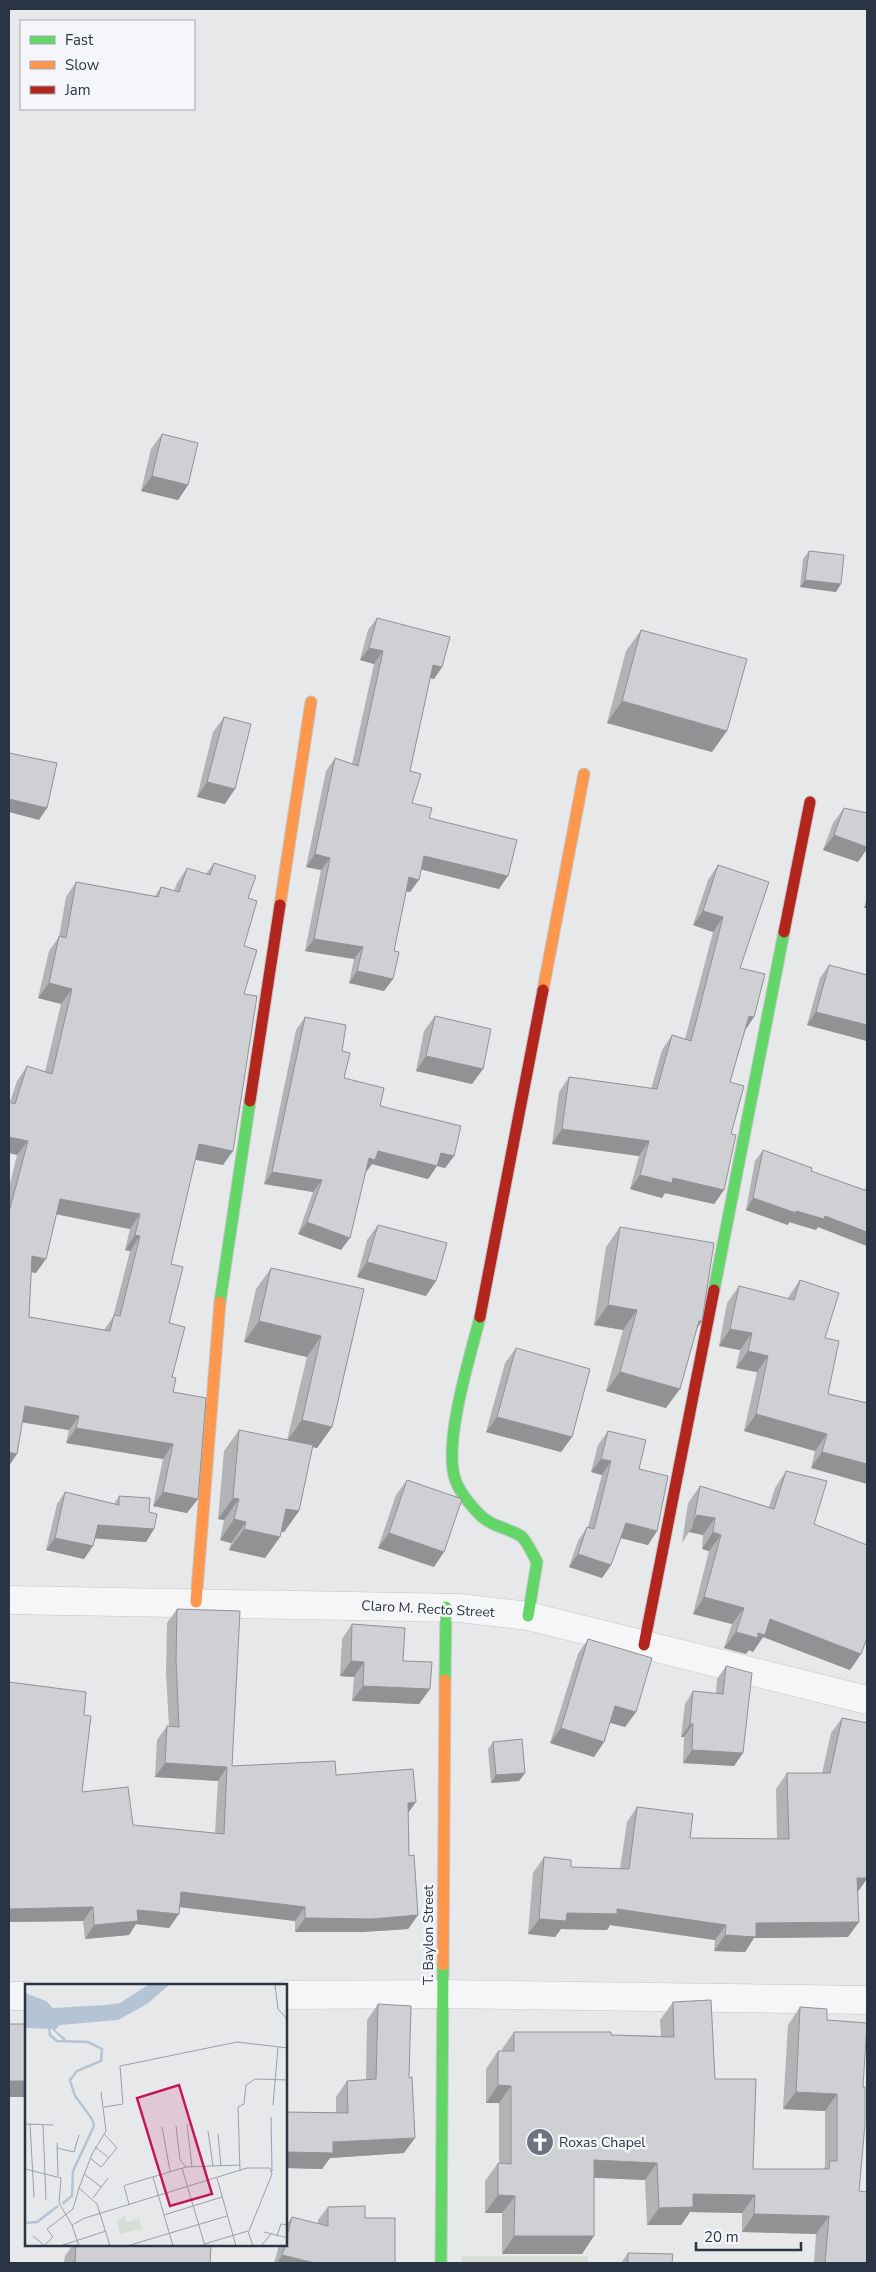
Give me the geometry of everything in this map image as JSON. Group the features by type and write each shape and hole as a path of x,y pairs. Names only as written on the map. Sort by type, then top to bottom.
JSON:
{"street":[{"path":"196,1602 220,1301 311,702"},
{"path":"528,1616 537,1562 522,1537 494,1526 461,1493 453,1471 453,1440 463,1386 482,1309 584,774"},
{"path":"644,1645 810,802"},
{"name":"Claro M. Recto Street","path":"9,1600 446,1607 528,1616 867,1700"},
{"name":"T. Baylon Street","path":"441,2263 446,1607"},
{"path":"288,1995 443,1994 867,2000"},
{"path":"9,1996 25,1996"}],"shaded area":[{"path":"462,2256 588,2256 588,2263 462,2263"}],"building":[{"path":"162,434 198,443 188,485 152,476"},
{"path":"809,551 844,555 841,584 805,580"},
{"path":"377,618 450,637 442,667 433,665 410,771 421,774 412,803 432,808 429,818 517,840 508,876 424,856 419,880 409,877 394,951 399,952 393,979 357,971 363,947 314,939 330,858 315,854 335,758 358,766 383,651 369,648"},
{"path":"641,630 747,659 727,731 622,701"},
{"path":"224,717 251,724 235,789 207,782"},
{"path":"9,753 57,763 47,808 9,799"},
{"path":"844,808 867,813 867,847 834,835"},
{"path":"214,863 256,876 248,898 257,901 244,946 257,950 244,994 257,996 233,1151 199,1144 171,1264 183,1267 169,1323 185,1327 172,1377 176,1378 173,1392 206,1398 198,1499 163,1492 173,1444 76,1428 79,1416 25,1406 17,1454 9,1452 9,1212 28,1141 9,1137 9,1102 15,1104 27,1066 52,1074 72,989 49,983 59,936 66,938 76,882 158,897 161,887 179,892 187,868 210,875","holes":["60,1199 140,1214 135,1235 140,1236 120,1316 114,1315 110,1331 29,1317 32,1256 46,1259"]},
{"path":"718,865 769,882 740,968 765,974 754,1017 749,1016 730,1082 744,1086 731,1134 736,1135 724,1190 673,1178 672,1183 640,1175 649,1141 562,1129 569,1077 657,1089 672,1035 691,1041 723,917 703,911"},
{"path":"829,965 867,975 867,1025 816,1012"},
{"path":"435,1016 491,1029 483,1069 426,1056"},
{"path":"305,1017 346,1025 342,1051 350,1053 344,1078 384,1088 380,1106 461,1126 454,1156 441,1153 437,1166 378,1151 375,1160 369,1158 350,1238 307,1222 322,1180 272,1172"},
{"path":"763,1150 812,1168 811,1171 867,1191 867,1232 825,1216 824,1219 796,1211 796,1213 753,1198"},
{"path":"378,1225 447,1243 436,1281 367,1262"},
{"path":"620,1227 714,1243 702,1321 699,1321 680,1389 620,1372 637,1310 608,1305"},
{"path":"271,1268 364,1289 332,1427 302,1420 321,1336 259,1321"},
{"path":"800,1280 839,1293 825,1338 839,1341 828,1394 867,1403 867,1464 822,1452 827,1434 756,1414 768,1356 748,1351 752,1333 730,1329 739,1286 794,1300"},
{"path":"516,1348 590,1369 572,1437 497,1417"},
{"path":"239,1430 313,1445 299,1511 286,1509 280,1537 244,1529 246,1522 234,1519 239,1499 233,1498"},
{"path":"608,1431 646,1440 639,1469 668,1476 657,1531 626,1523 611,1565 578,1554 587,1527 594,1529 611,1461 601,1459"},
{"path":"786,1471 827,1481 814,1524 867,1545 867,1638 861,1654 770,1619 765,1635 758,1633 758,1638 736,1632 744,1608 704,1597 721,1535 713,1532 715,1518 697,1515 693,1526 700,1486 774,1509"},
{"path":"407,1480 462,1499 444,1552 389,1533"},
{"path":"65,1492 119,1505 119,1496 150,1498 149,1512 157,1514 154,1529 98,1525 93,1546 55,1538"},
{"path":"177,1609 240,1611 232,1766 335,1761 336,1775 413,1769 416,1802 408,1803 409,1856 414,1855 418,1915 372,1919 305,1918 305,1907 181,1892 179,1914 137,1910 138,1921 94,1925 93,1907 10,1909 9,1915 9,1682 86,1692 84,1715 91,1716 82,1792 128,1787 133,1825 224,1834 227,1767 165,1763 167,1726 179,1727 176,1659"},
{"path":"352,1624 405,1628 403,1661 432,1662 430,1689 363,1686 364,1662 351,1661"},
{"path":"588,1639 652,1658 636,1712 615,1706 604,1742 561,1728"},
{"path":"726,1666 752,1673 743,1753 692,1750 693,1724 690,1724 693,1691 723,1694"},
{"path":"842,1718 867,1723 867,1878 857,1878 859,1922 756,1923 756,1937 725,1935 726,1925 617,1909 617,1914 567,1913 566,1921 539,1919 544,1857 571,1860 571,1867 629,1869 637,1807 693,1814 690,1838 789,1839 787,1773 830,1773"},
{"path":"522,1739 525,1773 496,1775 493,1742"},
{"path":"711,2000 715,2079 756,2079 753,2169 829,2169 830,2161 837,2161 837,2094 796,2092 800,2007 827,2009 827,2020 867,2023 863,2087 865,2087 865,2124 859,2191 867,2192 867,2263 825,2263 829,2216 754,2214 755,2195 693,2194 693,2207 659,2208 657,2163 594,2160 594,2236 514,2236 515,2196 498,2195 498,2163 511,2164 511,2086 498,2085 498,2051 514,2051 514,2032 611,2032 611,2035 674,2037 673,2002"},
{"path":"378,2004 411,2006 409,2078 412,2077 415,2138 333,2142 333,2153 288,2152 288,2112 348,2113 347,2081 376,2079"},
{"path":"9,2024 25,2024 25,2081 9,2081"},
{"path":"365,2206 365,2218 395,2218 395,2263 315,2263 282,2255 285,2247 288,2247 288,2232 292,2217 328,2226 328,2207"},
{"path":"76,2247 211,2247 210,2263 75,2263"},
{"path":"628,2253 673,2254 672,2263 628,2263"}],"traffic: fast":[{"path":"714,1290 784,932"},
{"path":"220,1302 250,1101"},
{"path":"480,1317 456,1415 453,1435 453,1470 459,1488 478,1513 493,1524 521,1536 537,1562 528,1616"},
{"path":"445,1680 446,1607"},
{"path":"441,2263 443,1965"}],"traffic: slow":[{"path":"280,905 311,702"},
{"path":"543,990 584,774"},
{"path":"196,1602 220,1302"},
{"path":"443,1965 445,1680"}],"traffic: jam":[{"path":"784,932 810,802"},
{"path":"250,1101 280,905"},
{"path":"480,1317 543,990"},
{"path":"644,1645 714,1290"}],"place":[{"name":"Roxas Chapel","path":"540,2142"}]}
